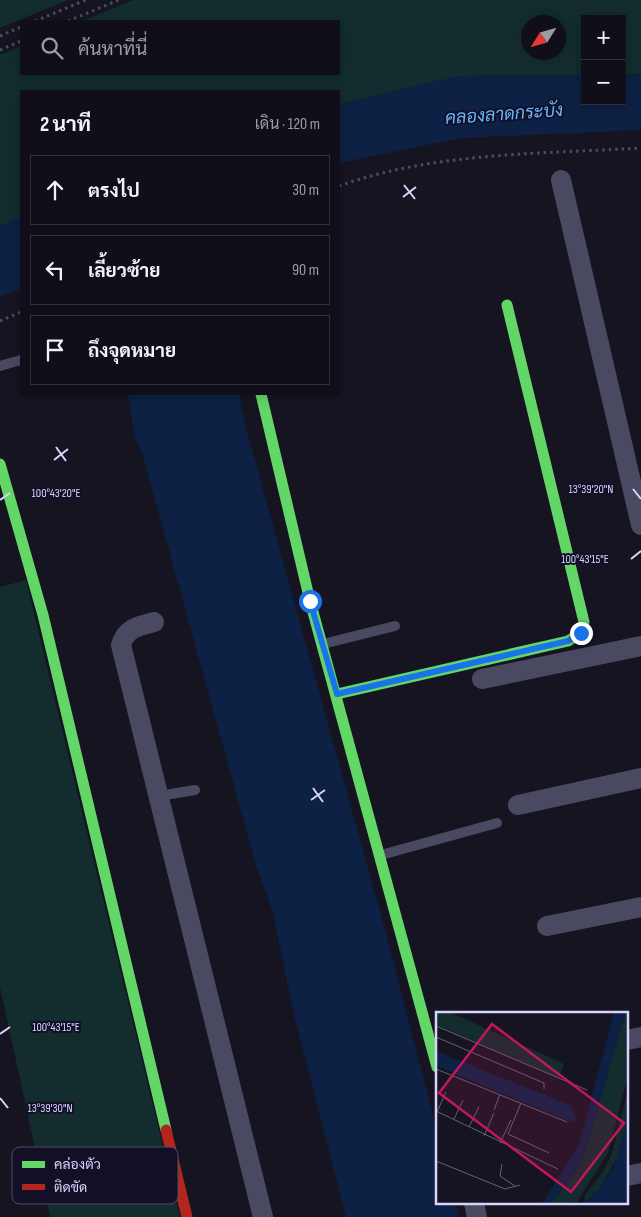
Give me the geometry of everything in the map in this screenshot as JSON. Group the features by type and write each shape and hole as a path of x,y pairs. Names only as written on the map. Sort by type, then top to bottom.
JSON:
{"street":[{"path":"561,180 641,525"},
{"path":"337,694 568,641 581,633 584,622 507,305"},
{"path":"261,395 310,601 381,855 436,1063"},
{"path":"0,464 45,625 170,1147"},
{"path":"154,622 130,629 124,636 121,645 263,1217"},
{"path":"482,679 641,646"},
{"path":"518,805 641,778"},
{"path":"546,926 641,907"},
{"path":"628,1040 641,1037"},
{"path":"628,1176 641,1173"},
{"path":"178,1179 187,1217"},
{"path":"474,1204 478,1217"}],"lane":[{"path":"0,366 20,360"},
{"path":"0,508 12,505"},
{"path":"323,644 394,626"},
{"path":"159,796 195,790"},
{"path":"381,855 497,823"}],"path":[{"path":"37,20 86,0"},
{"path":"70,20 119,0"},
{"path":"0,36 20,27"},
{"path":"0,50 20,41"},
{"path":"340,186 370,175 449,160 641,148"},
{"path":"0,321 20,312"}],"green space":[{"path":"0,0 68,0 0,28"},
{"path":"133,0 641,0 641,74 626,75 626,15 581,15 581,75 459,76 340,104 340,90 20,90 20,218 0,226 0,55 20,46 20,75 340,75 340,20 84,20"},
{"path":"26,580 163,1147 35,1147 0,987 0,587"},
{"path":"47,1204 177,1204 180,1217 50,1217"}],"water":[{"name":"คลองลาดกระบัง","path":"641,74 641,130 460,138 340,163 340,104 459,76 581,75 581,105 626,105 626,75"},
{"path":"20,218 20,289 0,297 0,226"},
{"path":"128,395 239,395 244,421 385,930 436,1127 436,1204 456,1204 459,1217 346,1217 293,1011 273,912 256,865 143,456 135,438"}],"traffic: fast":[{"path":"337,694 568,641 581,633 584,622 507,305"},
{"path":"261,395 310,601 436,1063"},
{"path":"0,464 43,615 166,1130"}],"traffic: jam":[{"path":"166,1130 170,1147"},
{"path":"178,1180 187,1217"}],"route":[{"path":"310,601 337,694 568,641 581,633"}]}
